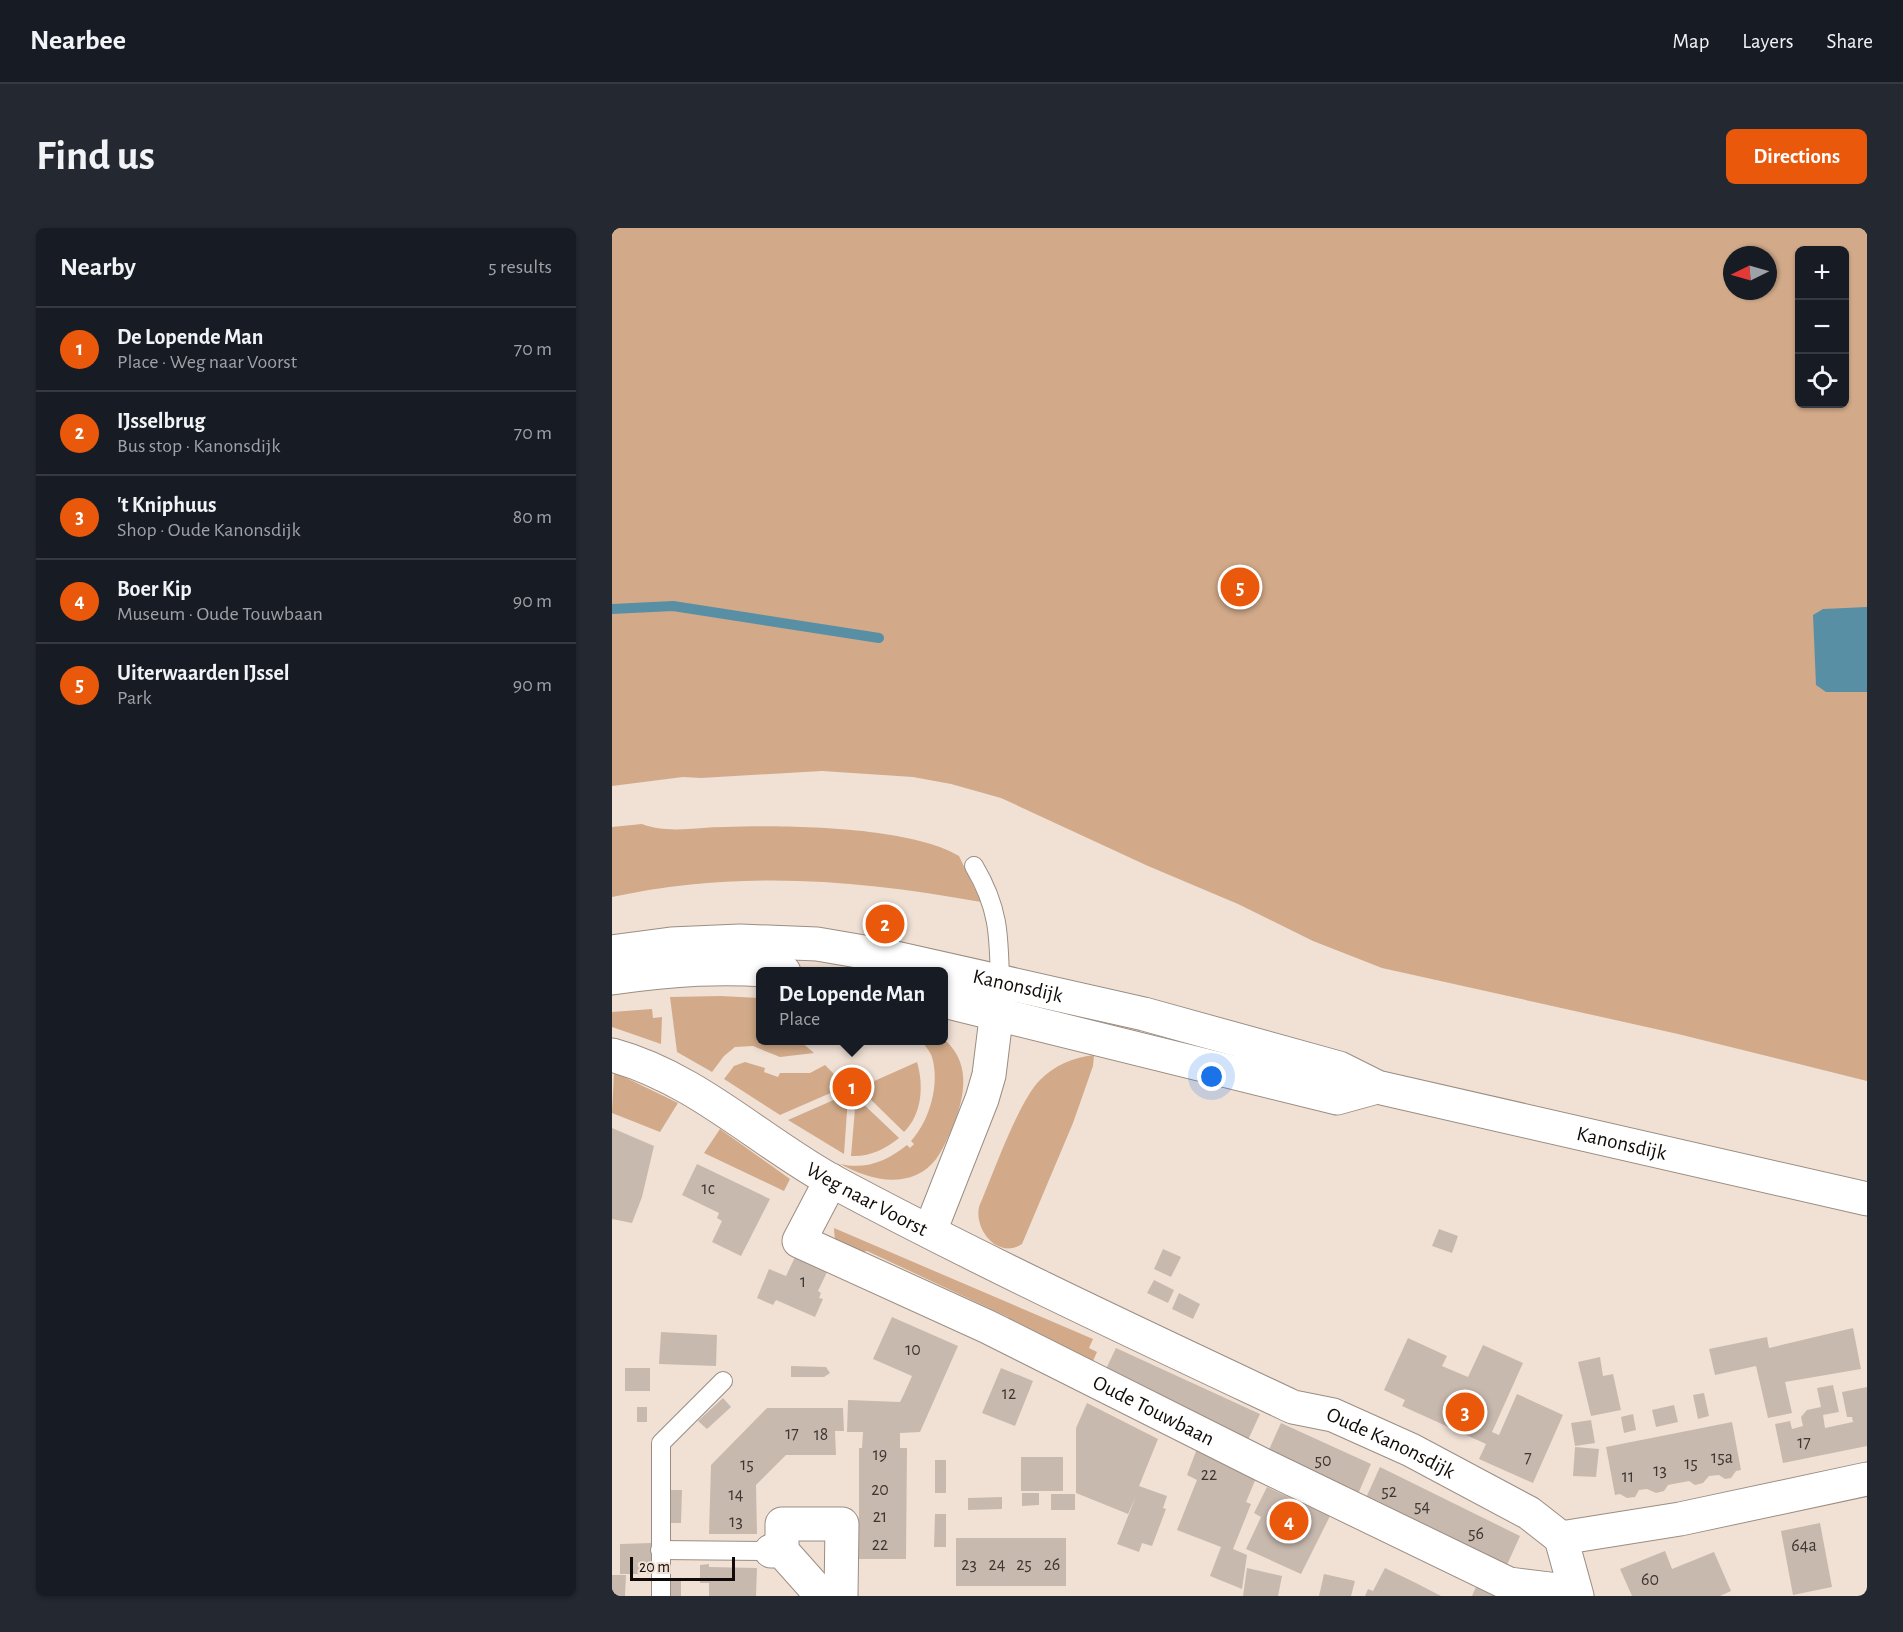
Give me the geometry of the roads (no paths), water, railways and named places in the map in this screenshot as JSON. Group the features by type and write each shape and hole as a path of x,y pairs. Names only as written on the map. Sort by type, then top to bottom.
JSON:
{"street":[{"name":"Kanonsdijk","path":"612,952 671,944 740,941 817,944 887,956 916,967"},
{"path":"612,978 674,969 756,969"},
{"name":"Kanonsdijk","path":"948,979 998,998"},
{"name":"Kanonsdijk","path":"948,1001 998,998 1144,1014 1339,1068 1377,1087 1867,1199"},
{"name":"Weg naar Voorst","path":"612,1055 662,1073 702,1096 831,1180 930,1231 982,1099 989,1075 998,998"},
{"name":"Oude Touwbaan","path":"831,1180 799,1240 988,1327 1263,1465 1509,1584 1575,1594"},
{"name":"Oude Kanonsdijk","path":"930,1231 1018,1277 1293,1407 1333,1415 1412,1450 1530,1513 1561,1538"},
{"path":"1575,1594 1561,1538 1680,1519 1867,1479"},
{"path":"822,1596 776,1551 782,1524 842,1524 841,1596"}],"lane":[{"path":"974,866 984,883 999,925 998,998"},
{"path":"661,1596 661,1443 723,1381"},
{"path":"660,1550 776,1551"}],"water":[{"path":"1867,607 1867,692 1826,692 1816,685 1813,615 1823,609"}],"waterway":[{"path":"612,609 673,606 879,638"}],"place":[{"name":"Uiterwaarden IJssel","path":"1240,587"},
{"name":"IJsselbrug","path":"885,924"},
{"name":"De Lopende Man","path":"852,1087"},
{"name":"'t Kniphuus","path":"1465,1412"},
{"name":"Boer Kip","path":"1289,1521"}]}
